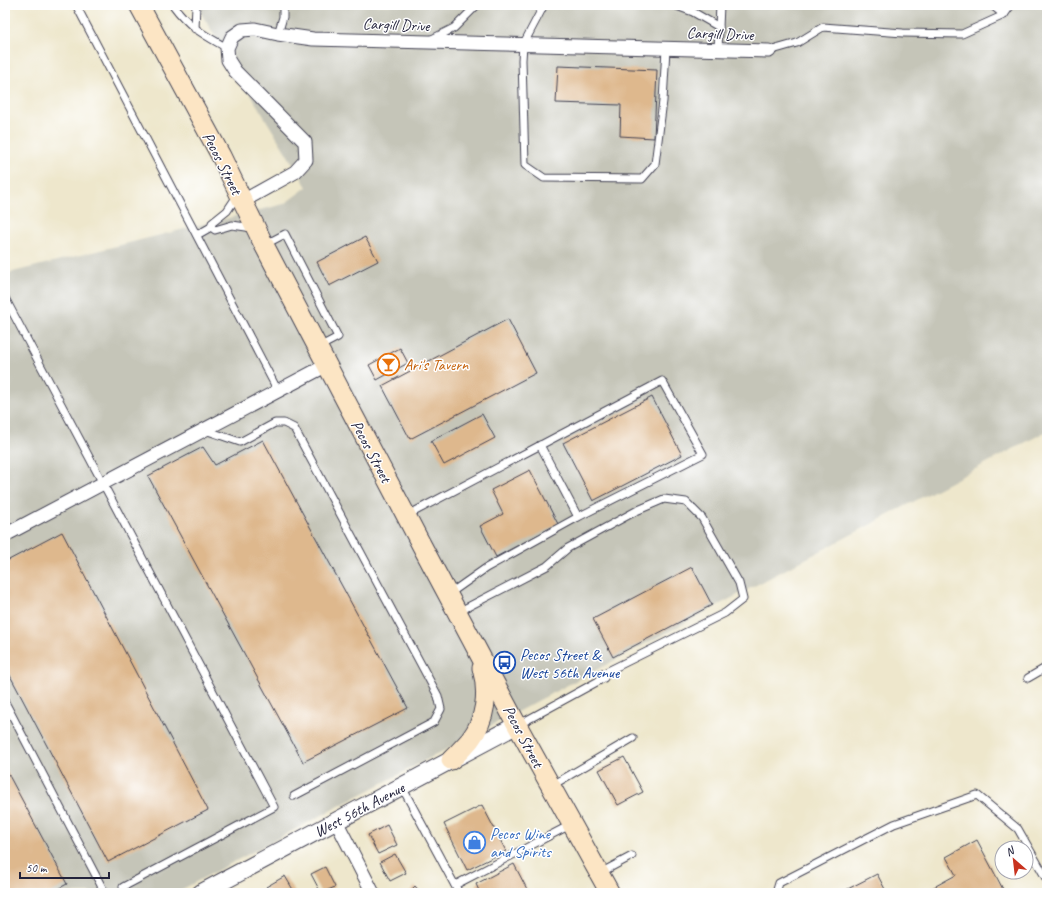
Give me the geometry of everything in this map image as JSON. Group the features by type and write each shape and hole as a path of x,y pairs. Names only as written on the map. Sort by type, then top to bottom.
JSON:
{"main road":[{"name":"Pecos Street","path":"139,5 221,156 260,237 406,516 610,893"},
{"path":"450,760 471,739 479,725 483,712 486,690 485,678 475,643"}],"street":[{"name":"Cargill Drive","path":"227,48 232,37 242,30 255,29 313,39 769,52"},
{"path":"227,48 228,60 235,71 305,142 306,160 296,172 240,196"},
{"path":"5,536 327,365"},
{"name":"West 56th Avenue","path":"201,893 518,725"},
{"path":"336,821 374,893"}],"lane":[{"path":"76,5 278,391"},
{"path":"173,5 183,19 195,29 227,48"},
{"path":"195,29 196,5"},
{"path":"278,34 283,17 283,5"},
{"path":"426,42 454,28 477,5"},
{"path":"544,5 523,45 525,165 544,178 642,179 655,164 663,101 666,49"},
{"path":"674,5 693,12 719,27"},
{"path":"718,50 720,5"},
{"path":"992,5 1004,15"},
{"path":"769,52 797,43 823,27 903,33 962,34 1004,15 1011,5"},
{"path":"197,235 211,227 212,223 227,211 240,196"},
{"path":"211,227 215,230 232,225 260,237"},
{"path":"5,298 274,807 123,887"},
{"path":"406,516 662,381 702,454 578,517 486,568 448,594"},
{"path":"205,430 240,442 275,423 284,423 294,428 438,696 441,709 434,722 294,796"},
{"path":"540,445 578,517"},
{"path":"458,612 547,566 568,548 636,511 664,500 686,502 702,518 739,583 743,599 725,613 603,676 518,725"},
{"path":"1028,678 1047,667"},
{"path":"5,702 105,893"},
{"path":"551,786 633,738"},
{"path":"402,787 459,893"},
{"path":"776,893 779,883 894,824 977,795 1018,828 1047,880"},
{"path":"455,885 572,824"},
{"path":"599,873 632,856"}],"shaded area":[{"path":"196,5 1047,5 1047,431 175,893 5,893 5,274 284,204 307,187"}],"building":[{"path":"558,66 657,70 654,138 620,136 621,105 556,103"},
{"path":"365,237 378,261 329,286 317,262"},
{"path":"508,319 536,373 410,439 382,386"},
{"name":"Ari's Tavern","path":"400,348 408,363 377,380 369,365"},
{"path":"652,397 682,455 593,501 563,443"},
{"path":"482,414 495,438 444,465 431,441"},
{"path":"263,440 408,708 303,762 148,476 203,447 215,465"},
{"path":"530,470 558,524 496,557 480,526 503,514 491,490"},
{"path":"62,532 208,810 108,862 5,666 5,562"},
{"path":"692,567 712,605 613,657 593,619"},
{"path":"624,757 643,792 618,805 599,770"},
{"path":"5,768 67,884 50,893 5,893"},
{"path":"482,805 506,851 467,870 444,824"},
{"path":"387,825 397,845 378,854 368,835"},
{"path":"977,840 994,872 994,880 998,880 1005,893 923,893 956,875 946,857"},
{"path":"395,854 406,873 390,881 380,862"},
{"path":"514,864 529,893 480,893 476,884"},
{"path":"325,867 335,887 321,893 311,874"},
{"path":"877,874 887,893 840,893"},
{"path":"285,876 295,893 270,893 266,887"},
{"path":"415,886 421,893 408,893"}],"place":[{"name":"Ari's Tavern","path":"389,364"},
{"name":"Pecos Street & West 56th Avenue","path":"504,663"},
{"name":"Pecos Wine and Spirits","path":"475,842"}]}
